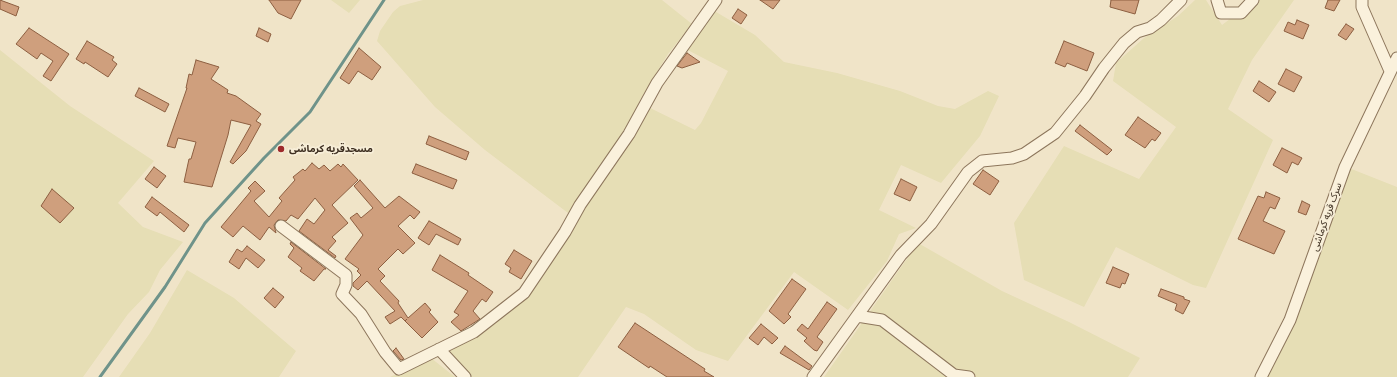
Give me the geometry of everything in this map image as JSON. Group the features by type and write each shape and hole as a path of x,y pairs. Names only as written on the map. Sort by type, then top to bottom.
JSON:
{"street":[{"path":"281,226 346,275 346,285 342,294 361,314 385,352 400,369 474,332 524,293 565,232 580,205 629,134 657,83 716,0"},
{"path":"813,377 901,255 931,224 968,172 982,161 1012,158 1024,154 1055,133 1124,44 1137,32 1150,28 1161,20 1181,0"},
{"path":"1217,0 1221,13 1240,12 1253,0"},
{"path":"1362,0 1362,7 1390,71"},
{"name":"سرک قریه کرماشی","path":"1260,377 1290,320 1345,167 1397,58"},
{"path":"857,316 882,320 954,375 969,377"},
{"path":"440,349 465,377"}],"shaded area":[{"path":"331,0 360,0 349,13"},
{"path":"423,0 662,0 692,24 668,54 640,100 626,134 568,213 485,150 435,107 377,41 380,31 393,12 400,6"},
{"path":"1195,0 1206,0 1222,25 1255,0 1294,0 1252,60 1228,109 1273,140 1206,288 1193,285 1116,247 1084,307 1024,280 1014,223 1064,146 1139,179 1176,127 1113,81 1116,63 1144,38 1178,16"},
{"path":"711,9 755,35 784,62 837,73 900,91 938,106 955,109 988,91 999,96 980,136 941,183 901,165 879,210 916,228 899,234 887,261 848,310 794,272 728,361 696,350 644,314 626,307 578,377 466,377 439,352 519,293 644,105 695,130 701,123 728,71 680,46"},
{"path":"0,50 70,106 154,161 118,203 143,227 183,242 160,270 149,292 128,314 83,377 0,377"},
{"path":"1349,168 1397,187 1397,377 1264,377"},
{"path":"918,243 1002,291 1069,322 1140,358 1128,377 824,377"},
{"path":"187,270 234,298 296,351 279,377 119,377 150,333"},
{"path":"431,358 455,377 390,377 418,363"}],"building":[{"path":"0,0 19,7 16,16 0,9"},
{"path":"269,0 301,0 291,19 278,13"},
{"path":"760,0 780,0 773,9"},
{"path":"1111,0 1139,0 1135,14 1110,7"},
{"path":"1328,0 1340,0 1334,11 1325,8"},
{"path":"738,9 747,15 741,24 732,18"},
{"path":"1297,20 1309,25 1303,39 1284,31 1288,22 1295,25"},
{"path":"1346,24 1354,29 1346,40 1338,35"},
{"path":"29,28 69,54 51,81 43,76 53,61 41,53 37,59 16,44"},
{"path":"259,28 271,34 268,42 256,36"},
{"path":"87,41 114,57 112,60 117,64 108,77 85,62 84,64 76,59"},
{"path":"1064,41 1094,53 1087,71 1067,63 1065,67 1055,63"},
{"path":"359,48 381,67 372,80 358,71 349,84 340,78"},
{"path":"687,53 700,62 682,68 677,66"},
{"path":"196,60 219,67 211,79 228,90 227,93 236,96 261,114 256,121 261,124 246,151 233,164 230,162 251,125 231,120 228,135 212,187 184,182 189,159 191,159 196,142 178,138 175,148 167,146 187,88 189,74 192,75"},
{"path":"1286,69 1302,77 1294,92 1278,84"},
{"path":"1259,81 1276,92 1269,102 1253,91"},
{"path":"139,88 169,104 165,112 135,96"},
{"path":"1138,117 1161,133 1155,141 1152,139 1145,148 1125,135"},
{"path":"1080,125 1112,150 1107,155 1075,131"},
{"path":"429,136 469,152 466,160 426,144"},
{"path":"1282,148 1302,158 1298,165 1292,162 1287,173 1273,165"},
{"path":"312,163 319,169 324,165 330,171 338,164 341,167 343,164 358,180 332,205 348,223 332,237 336,241 328,250 336,256 335,258 299,231 307,219 314,224 325,210 315,198 298,219 291,215 286,221 278,220 274,225 276,233 269,227 260,240 243,226 233,237 221,227 251,191 248,188 255,181 265,191 254,201 269,217 282,201 279,198 295,180 293,177 303,169 305,171"},
{"path":"416,164 457,180 453,189 412,173"},
{"path":"154,167 166,176 157,188 145,179"},
{"path":"983,170 999,181 990,195 973,184"},
{"path":"901,179 917,187 910,201 894,194"},
{"path":"360,180 385,208 399,196 420,212 414,219 410,215 398,226 415,243 403,254 398,249 378,269 385,276 380,281 399,301 398,303 408,318 425,303 431,310 429,312 438,322 422,338 401,317 390,324 385,317 395,311 367,281 358,290 353,286 353,283 361,275 357,271 359,269 345,259 363,235 350,218 357,213 361,218 373,208 354,186"},
{"path":"52,189 74,208 60,223 41,206"},
{"path":"1266,192 1280,198 1275,209 1270,207 1263,221 1285,231 1274,254 1238,239 1258,196 1264,198"},
{"path":"152,197 189,225 184,232 160,212 157,216 145,207"},
{"path":"1302,201 1310,205 1306,215 1298,212"},
{"path":"429,221 461,239 458,245 436,234 429,245 418,238"},
{"path":"291,242 326,269 324,269 314,281 300,271 302,268 288,257 294,248 290,244"},
{"path":"247,246 265,260 258,268 246,258 239,269 229,262 237,249 242,252"},
{"path":"514,250 532,261 521,279 509,272 511,268 505,264"},
{"path":"440,255 469,273 468,275 493,292 486,302 482,299 473,311 480,319 461,331 451,322 459,315 454,312 468,291 432,270"},
{"path":"1113,267 1129,274 1125,284 1122,283 1120,288 1106,283"},
{"path":"792,279 806,289 788,314 791,317 784,324 769,311"},
{"path":"273,288 284,297 275,308 264,298"},
{"path":"1161,289 1184,297 1184,299 1190,301 1183,314 1175,310 1177,304 1158,296"},
{"path":"827,302 837,309 817,337 823,342 817,351 804,341 807,338 797,330 802,324 808,329"},
{"path":"635,323 705,369 704,371 714,377 667,377 650,366 649,368 618,347"},
{"path":"761,324 778,338 772,344 764,337 758,345 749,338"},
{"path":"785,346 812,366 809,370 780,353"},
{"path":"396,348 404,359 401,360 393,351"}],"waterway":[{"path":"100,377 165,287 205,223 264,158 310,112 384,0"}],"place":[{"name":"مسجدقریه کرماشی","path":"281,149"}]}
